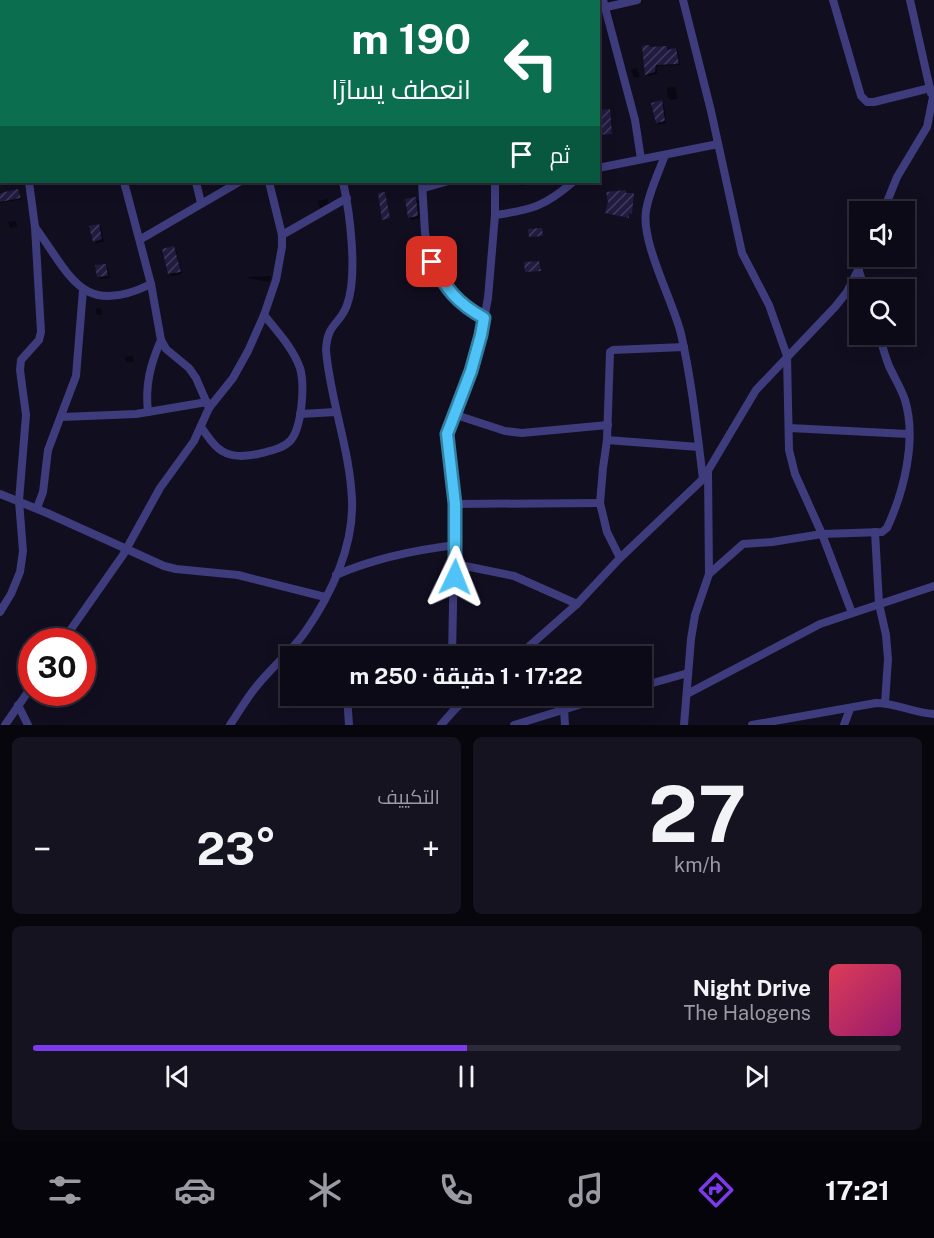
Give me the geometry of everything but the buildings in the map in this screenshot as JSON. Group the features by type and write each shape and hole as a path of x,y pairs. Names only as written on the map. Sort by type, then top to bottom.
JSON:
{"street":[{"path":"637,0 602,5 635,120 641,159"},
{"path":"684,0 742,253 769,305 787,356 789,450 795,474 822,534 852,613"},
{"path":"833,0 861,96 867,102 932,93"},
{"path":"887,201 897,177 927,127 932,93 910,0"},
{"path":"600,168 718,144"},
{"path":"665,154 645,212 653,255 684,347 699,447 706,476 709,574 694,623 684,725"},
{"path":"0,612 11,594 21,561 23,539 19,501 26,415 20,370 21,360 39,340 41,332 35,227 29,183"},
{"path":"124,183 141,238 161,340 166,349 189,368 208,405"},
{"path":"196,183 201,203"},
{"path":"141,238 237,183"},
{"path":"72,628 127,548 160,488 194,441 208,405 233,378 264,315 276,280 282,235 269,183"},
{"path":"295,646 336,575 351,525 352,500 327,366 326,337 347,304 351,275 352,240 343,183"},
{"path":"452,646 455,504 447,434 471,371 481,335 495,215 495,183"},
{"path":"495,215 524,211 543,205 572,183"},
{"path":"423,185 425,233 432,262 452,295 464,307 484,318"},
{"path":"282,235 346,198"},
{"path":"35,227 73,281 83,290 99,296 114,297 126,295 151,284"},
{"path":"529,646 577,604 620,558 706,476 756,390 835,307 847,292 861,267"},
{"path":"859,271 862,279"},
{"path":"37,508 42,492 48,450 62,417 78,365 83,290"},
{"path":"201,427 214,445 222,452 234,456 246,456 278,449 290,441 297,430 302,381 300,369 289,348 264,315"},
{"path":"148,412 147,382 150,367 161,340"},
{"path":"709,574 743,544 822,534 885,531 890,522 904,475 909,434 904,400 882,345"},
{"path":"620,558 607,532 600,503 608,440 610,352 684,347"},
{"path":"62,417 148,412 208,405"},
{"path":"300,414 336,412"},
{"path":"453,414 505,431 522,433 608,424"},
{"path":"789,428 909,434"},
{"path":"608,440 699,447"},
{"path":"0,494 37,508 164,566 238,575 325,597"},
{"path":"455,504 600,503"},
{"path":"875,532 879,604 886,635 888,659 885,703"},
{"path":"336,575 358,565 415,550 456,545"},
{"path":"455,564 514,576 577,604"},
{"path":"687,694 820,624 934,586"},
{"path":"230,725 256,687 280,665"},
{"path":"652,683 688,673"},
{"path":"752,725 885,703 934,714"},
{"path":"5,725 18,705"},
{"path":"18,706 28,725"},
{"path":"348,706 349,725"},
{"path":"441,725 459,706"},
{"path":"514,725 574,706"},
{"path":"564,709 565,725"},
{"path":"844,725 850,709"}],"route":[{"path":"432,262 452,295 464,307 484,318 471,371 447,434 455,504 455,577"}]}
